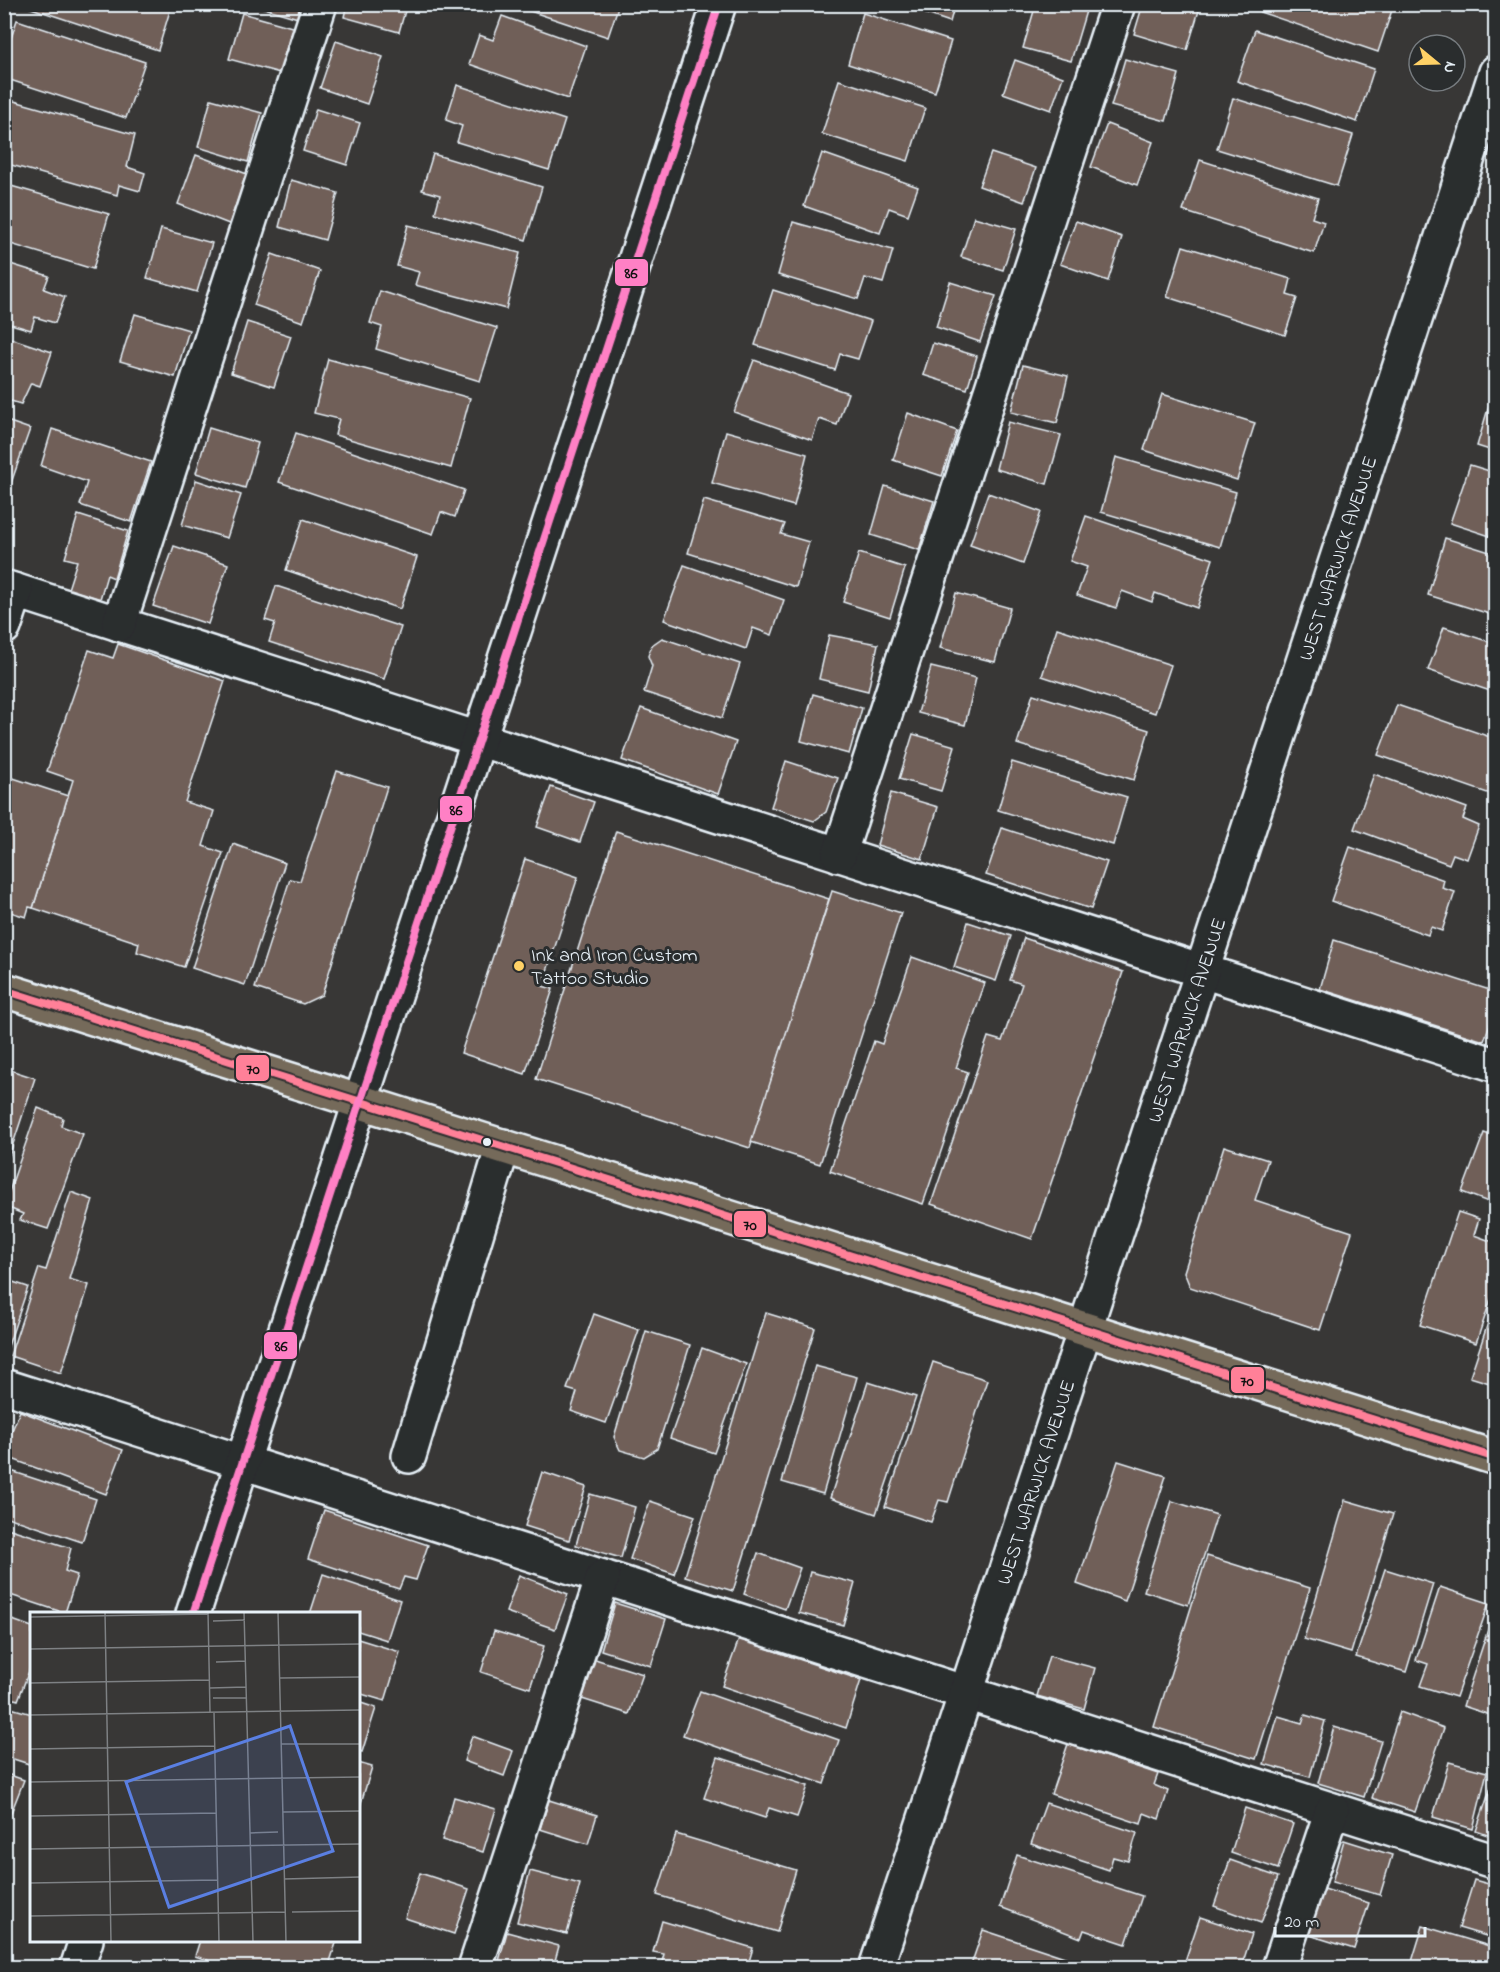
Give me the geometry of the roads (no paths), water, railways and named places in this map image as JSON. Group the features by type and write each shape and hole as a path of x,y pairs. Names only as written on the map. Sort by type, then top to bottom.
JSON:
{"main road":[{"path":"4,990 1496,1458"}],"street":[{"path":"119,624 320,4"},
{"path":"194,1612 719,4"},
{"path":"839,855 1118,4"},
{"name":"WEST WARWICK AVENUE","path":"876,1968 1496,72"},
{"path":"4,627 10,589 1496,1065"},
{"path":"409,1456 503,1146"},
{"path":"4,1386 1496,1863"},
{"path":"475,1968 603,1577"},
{"path":"1279,1968 1332,1810"},
{"path":"77,1968 86,1942"}],"place":[{"name":"Ink and Iron Custom Tattoo Studio","path":"519,966"}]}
